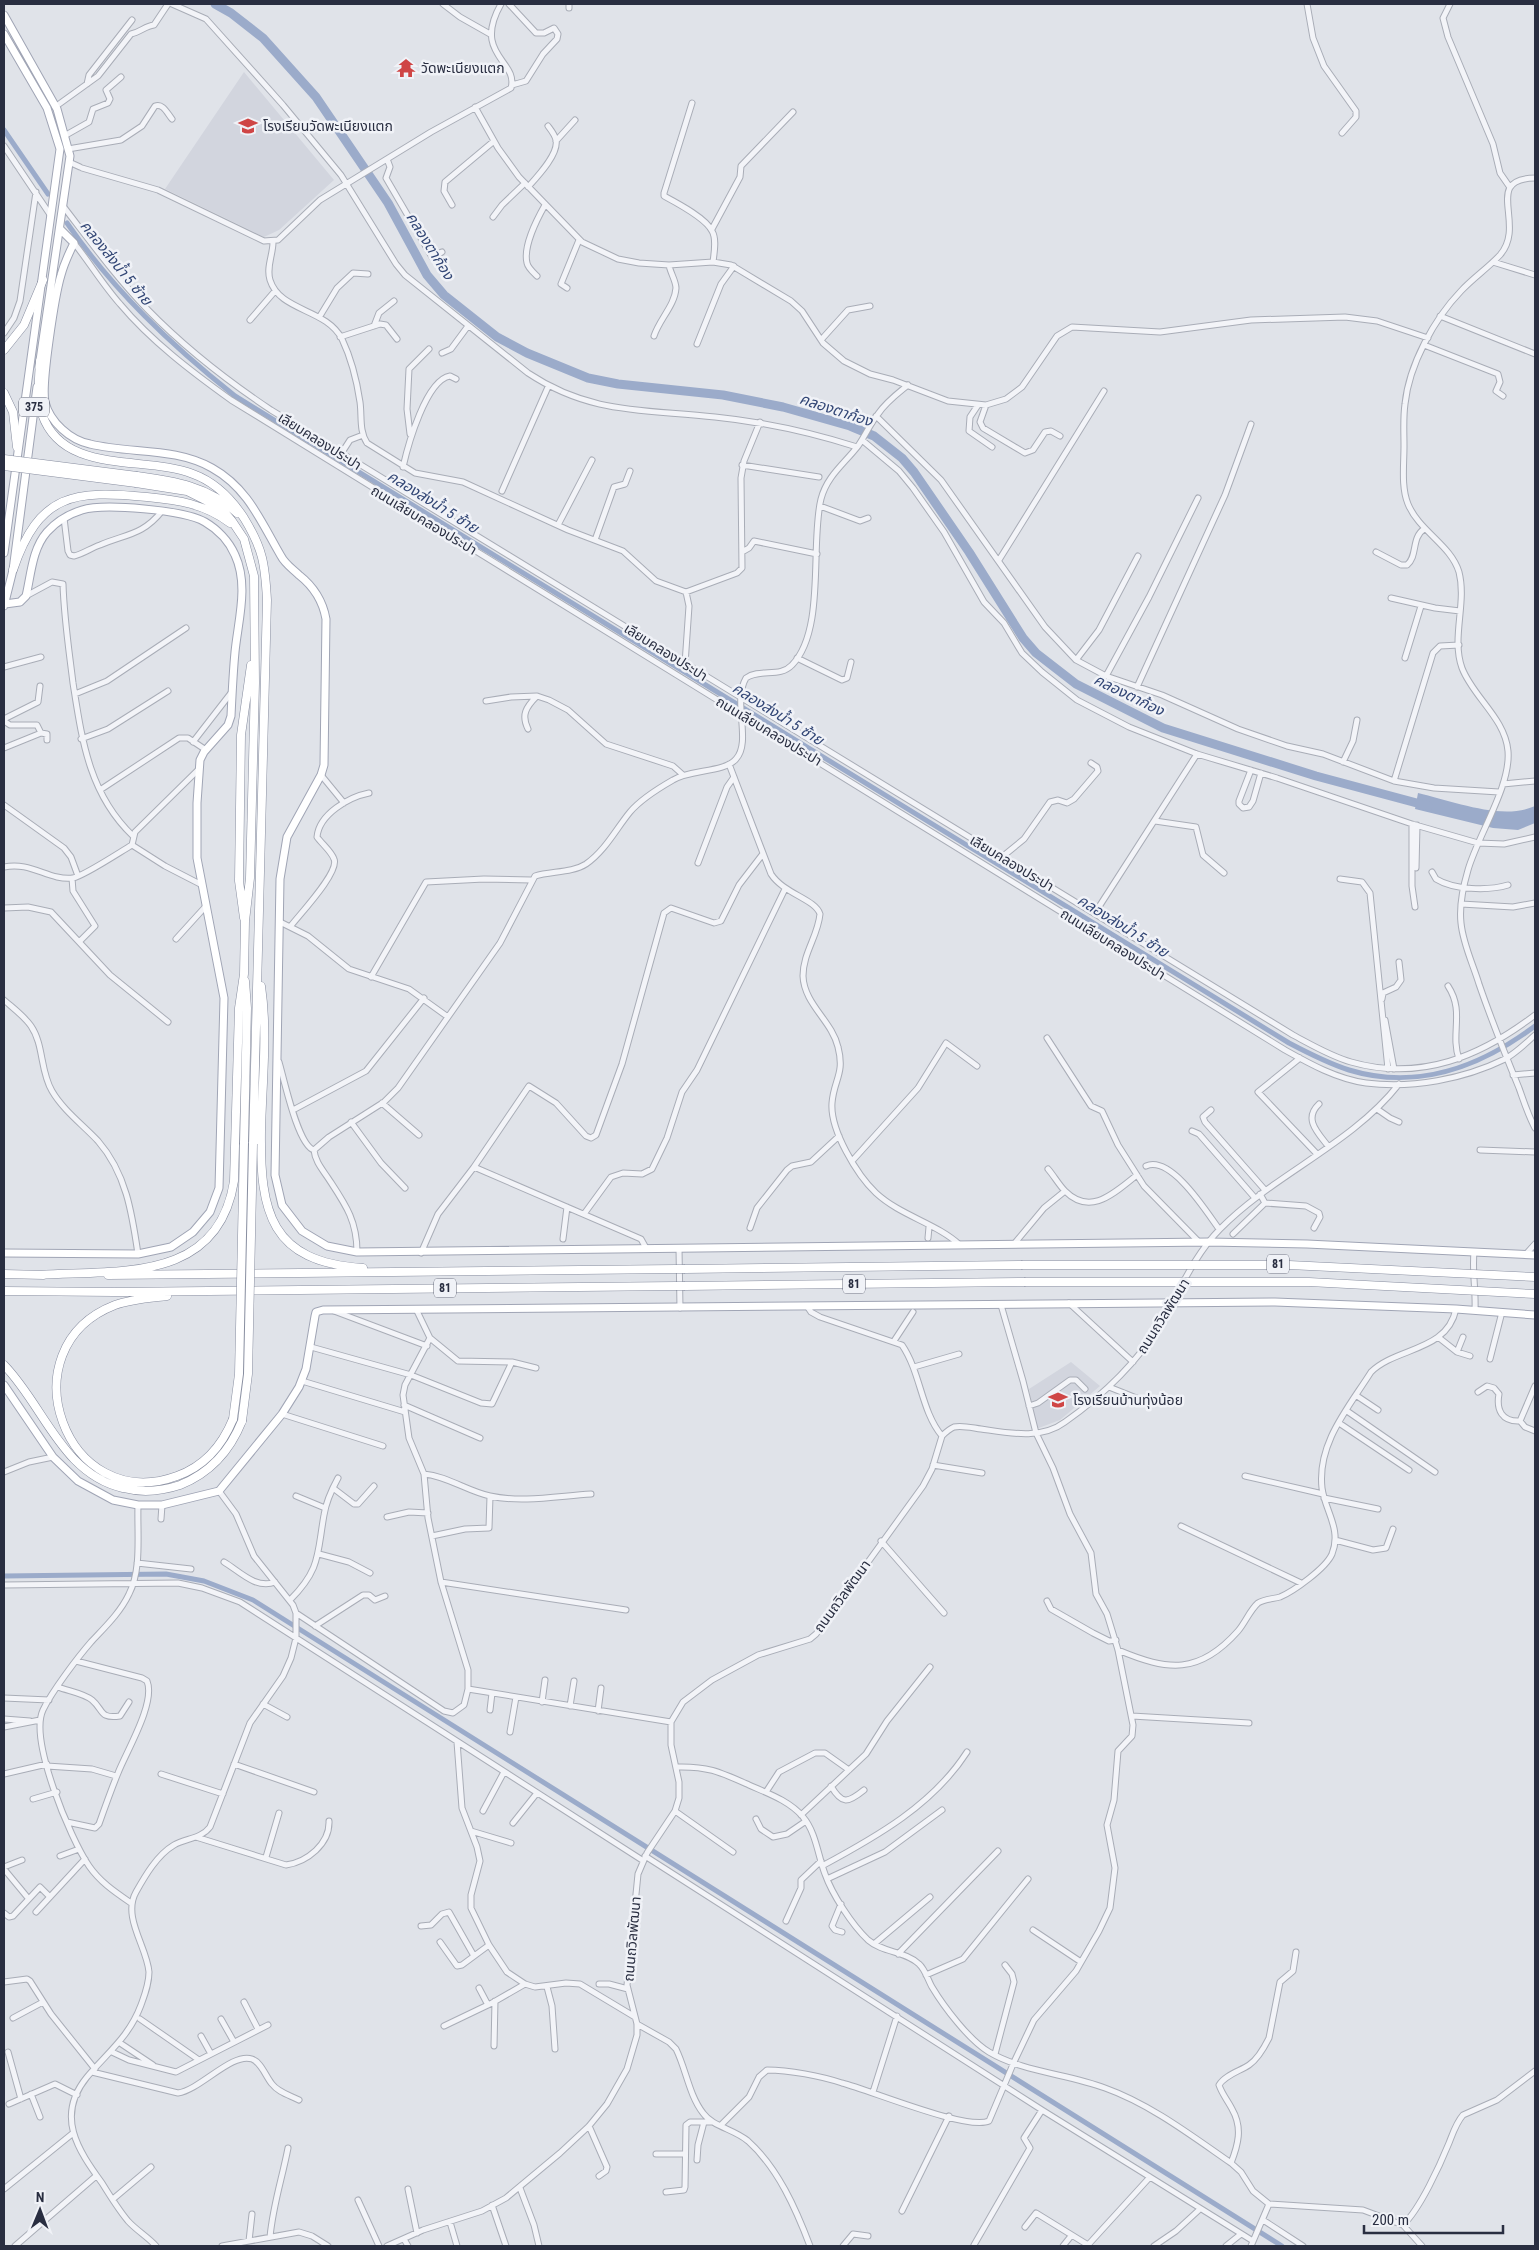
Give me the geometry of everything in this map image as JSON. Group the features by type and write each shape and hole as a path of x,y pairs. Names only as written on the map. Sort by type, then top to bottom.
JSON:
{"highway":[{"path":"4,350 24,325 43,280"},
{"path":"4,1365 28,1394 66,1450 80,1465 98,1478 129,1490 166,1489 198,1476 214,1464 234,1439 242,1421 248,1386 267,600 262,555 258,542 247,523 226,495 194,474 163,466 98,458 79,453 64,442 50,427 42,413 39,398 40,361"},
{"path":"4,393 13,412 18,447"},
{"path":"4,459 137,480 178,489 203,497 221,508 240,531 248,548 254,576 255,676 250,878 245,922 244,974 247,1008 239,1374 233,1419 216,1450 196,1467 168,1480 137,1482 110,1474 87,1460 67,1435 57,1406 57,1377 62,1358 73,1337 94,1316 114,1306 130,1301 214,1291"},
{"path":"4,466 179,483 206,491 230,506 247,523"},
{"path":"12,570 23,540 37,521 59,504 86,495 117,494 185,502 211,511 240,531"},
{"path":"245,922 239,881 242,735 254,654"},
{"path":"40,1275 134,1269 169,1264 194,1251 219,1226 230,1200 234,1181 239,1008 244,974"},
{"path":"259,975 263,1012 261,1177 263,1196 272,1219 292,1245 315,1259 344,1266 419,1272"},
{"name":"81","path":"4,1274 419,1272 1021,1265 1289,1265 1377,1267 1535,1277"},
{"name":"81","path":"4,1291 214,1291 1024,1282 1299,1282 1535,1294"}],"main road":[{"name":"375","path":"4,15 55,107 66,135 69,162 12,570 4,606"},
{"name":"375","path":"4,34 46,108 58,136 60,161 4,552"},
{"name":"ถนนเลียบคลองประปา","path":"60,229 74,243"},
{"path":"74,243 59,282 44,380 46,406 62,428 81,441 97,446 186,457 214,469 244,493 264,523 282,558 310,585 324,608 326,619 324,750 321,775 286,837 284,846 277,1055 275,1175 282,1205 287,1214 310,1237 338,1250 421,1253 646,1248 1209,1242 1307,1244 1535,1255"},
{"path":"4,606 20,602 26,596 37,547 48,531 64,518 93,508 162,511 191,516 204,521 222,536 236,556 242,582 231,716 228,726 206,750 199,769 196,839 202,885 224,998 219,1188 210,1212 193,1232 166,1248 138,1254 4,1253"},
{"path":"4,1385 53,1457 70,1475 93,1491 113,1500 138,1505 162,1504 219,1491 282,1414 302,1381 311,1347 316,1312 330,1310 1275,1302 1535,1314"}],"street":[{"path":"55,107 108,65 131,34 139,33 148,26 154,25 168,4"},
{"path":"172,4 206,20 228,42 323,152 347,184 401,271 468,326 548,386 576,398 604,406 760,422 821,435 857,447"},
{"path":"443,4 460,17 490,34"},
{"path":"501,4 490,34 490,41 509,73 512,85"},
{"path":"69,162 158,190 264,241 272,242 284,234 320,200 474,107 509,90 512,85 526,81 543,54 558,37 554,28 544,33 536,33 509,4"},
{"path":"1307,4 1313,38 1324,66 1356,112 1356,117 1342,133"},
{"path":"1450,4 1443,18 1448,37 1493,144 1500,172 1509,186"},
{"path":"86,84 89,74 132,20"},
{"path":"66,135 89,122 93,109 108,103 110,99 106,90 121,77"},
{"path":"692,103 664,196 686,209 712,229"},
{"path":"68,149 121,140 142,126 155,106 158,105 162,106 172,119"},
{"path":"474,107 494,141 526,185 579,240 618,259 639,264 669,265 713,262 734,266 791,301 802,311 822,340 844,361 859,369 908,385 938,398 978,405 1002,402 1022,386 1056,336 1072,327 1160,332 1250,320 1345,317 1377,321 1428,338"},
{"path":"713,262 714,240 712,229 740,177 740,168 793,112"},
{"path":"493,218 502,205 548,163 556,141 575,120"},
{"path":"548,126 556,141"},
{"path":"452,205 444,192 445,182 494,141"},
{"path":"4,146 52,216"},
{"path":"386,160 390,166 386,178 424,245 432,257 442,252"},
{"path":"68,171 80,167"},
{"path":"1535,178 1515,181 1509,186 1506,198 1511,228 1508,241 1501,254 1461,290 1440,316 1424,345 1407,388 1404,407 1406,497 1409,506 1424,529 1446,552 1458,572 1461,666 1495,718 1505,738 1508,759 1503,784 1484,827 1464,886 1461,904 1462,928 1505,1055 1535,1128"},
{"path":"4,333 14,318 20,301 36,192"},
{"path":"42,202 54,202"},
{"path":"537,276 527,262 534,226 545,205"},
{"name":"เลียบคลองประปา","path":"62,206 131,292 197,356 263,405 740,699 1300,1039 1351,1062 1388,1069 1435,1066 1459,1059 1500,1041 1535,1015"},
{"path":"567,288 561,284 579,240"},
{"path":"272,242 269,274 275,291 292,304 320,316 340,337 359,396 363,435 366,444 376,452 422,476 463,482 629,555 656,581 686,592 741,571 740,484 742,466 760,422"},
{"name":"ถนนเลียบคลองประปา","path":"74,243 119,304 136,322 186,367 230,400 1300,1058 1347,1079 1367,1083 1399,1084 1458,1076 1505,1055 1535,1035"},
{"path":"1493,262 1535,274"},
{"path":"654,336 657,325 675,293 676,285 669,265"},
{"path":"697,344 721,284 734,266"},
{"path":"320,316 337,288 353,273 368,274"},
{"path":"250,320 275,291"},
{"path":"374,326 379,313 394,302"},
{"path":"822,340 848,310 870,306"},
{"path":"1440,316 1535,354"},
{"path":"340,337 374,326 386,325 397,339"},
{"path":"442,353 451,349 468,326"},
{"path":"1424,345 1498,374 1500,382 1496,390 1503,396"},
{"path":"410,437 410,422 407,409 409,369 429,349"},
{"path":"403,467 410,437 437,382 450,376 456,379"},
{"path":"371,977 426,882 484,879 531,880 544,873 577,868 586,864 616,833 634,808 682,774 729,764 736,759 742,747 740,699 746,678 758,672 786,670 797,658 810,620 815,593 820,506 824,490 833,473 857,447 875,418 890,400 908,385"},
{"path":"502,491 548,386"},
{"path":"999,560 1104,391"},
{"path":"978,405 970,417 969,431 992,447"},
{"path":"986,405 980,422 982,428 1025,453 1033,450 1044,432 1051,431 1060,436"},
{"path":"875,418 942,480 1045,627 1076,660 1106,676 1162,695 1255,735 1342,762 1394,781 1434,788 1500,792"},
{"path":"1137,687 1225,495 1251,424"},
{"path":"341,454 350,440 363,435"},
{"path":"862,439 892,464 913,488 962,562 984,602 1004,623 1022,653 1035,666 1078,700 1100,713 1197,754 1478,843 1504,844 1535,837"},
{"path":"558,525 592,460"},
{"path":"742,466 819,477"},
{"path":"595,540 614,487 625,484 630,471"},
{"path":"1106,676 1145,605 1198,498"},
{"path":"820,506 860,521 868,518"},
{"path":"64,518 69,554 74,556 112,540 138,533 149,526 162,511"},
{"path":"1376,552 1407,565 1411,560 1417,535 1424,529"},
{"path":"742,552 749,548 754,541 817,554"},
{"path":"1076,660 1098,630 1138,556"},
{"path":"26,596 52,582 63,584 66,637 82,739 100,790 113,814 132,840 165,866 202,885"},
{"path":"685,664 689,606 686,592"},
{"path":"1391,598 1421,606 1460,611"},
{"path":"1405,658 1421,606"},
{"path":"75,694 107,681 186,628"},
{"path":"1394,781 1434,653 1440,646 1459,645"},
{"path":"4,667 41,657"},
{"path":"797,658 842,680 847,678 851,662"},
{"path":"40,686 38,702 4,720 10,725 36,725 41,732 47,734 46,740"},
{"path":"82,739 108,729 168,691"},
{"path":"193,742 233,692"},
{"path":"528,728 524,718 525,712 537,696"},
{"path":"486,701 511,697 537,696 549,700 568,710 606,744 673,766 682,774"},
{"path":"1342,762 1353,741 1357,720"},
{"path":"4,748 41,732"},
{"path":"100,790 179,738 188,738 206,750"},
{"path":"1095,913 1197,754"},
{"path":"1002,857 1024,839 1050,802 1058,800 1067,803 1074,799 1098,771 1097,767 1091,763"},
{"path":"729,764 762,855 775,879 785,889 815,906 820,914 818,927 808,948 803,977 809,997 838,1045 842,1070 832,1101 832,1114 839,1136 876,1193 929,1227 947,1234 960,1245"},
{"path":"4,867 24,865 42,872 75,877 132,840 199,769"},
{"path":"1251,770 1239,801 1243,808 1249,807 1253,801 1261,773"},
{"path":"321,775 344,802"},
{"path":"698,863 727,787 734,777"},
{"path":"1503,784 1535,781"},
{"path":"290,927 334,870 334,859 317,837 317,834 332,811 344,802 369,793"},
{"path":"4,805 64,848 71,857 76,896 95,926 80,941"},
{"path":"1155,821 1196,827 1204,855 1224,873"},
{"path":"1415,824 1416,868"},
{"path":"1414,907 1412,886 1415,824"},
{"path":"421,1253 438,1214 474,1167 529,1086 556,1103 586,1136 591,1138 596,1135 622,1064 664,913 671,908 714,923 721,921 739,885 762,855"},
{"path":"1432,872 1433,877 1441,882 1464,886 1493,888 1508,884"},
{"path":"1340,879 1362,882 1370,893 1388,1069"},
{"path":"314,1150 382,1103 398,1088 500,943 531,880"},
{"path":"584,1214 611,1177 624,1173 642,1174 652,1169 668,1138 682,1092 697,1070 785,889"},
{"path":"1461,904 1513,907 1535,903"},
{"path":"176,940 206,906"},
{"path":"4,908 28,907 51,912 110,975 168,1022"},
{"path":"280,922 315,940 349,969 400,986 424,998 448,1017"},
{"path":"1394,1068 1382,993 1396,987 1401,980 1400,962"},
{"path":"1448,986 1455,998 1458,1010 1454,1040 1459,1059"},
{"path":"293,1110 365,1072 424,998"},
{"path":"4,1000 32,1027 39,1045 46,1081 55,1096 99,1143 124,1184 132,1211 138,1254"},
{"path":"1047,1038 1091,1106 1102,1111 1118,1145 1144,1186 1199,1242"},
{"path":"853,1160 918,1088 946,1043 977,1066"},
{"path":"277,1055 293,1110 307,1146 314,1150 317,1162 345,1204 355,1223 358,1252"},
{"path":"1300,1058 1258,1092 1317,1154"},
{"path":"1514,1075 1535,1073"},
{"name":"ถนนถวิลพัฒนา","path":"387,2246 492,2205 520,2188 589,2126 619,2086 635,2045 637,2024 628,1989 638,1874 653,1842 675,1811 680,1790 671,1745 671,1722 683,1702 712,1680 758,1655 810,1638 816,1634 881,1541 923,1486 933,1465 942,1436 950,1429 958,1427 1036,1434 1048,1432 1064,1424 1109,1386 1133,1362 1153,1336 1209,1242 1219,1230 1260,1194 1377,1109 1399,1084"},
{"path":"382,1103 419,1135"},
{"path":"1319,1104 1313,1110 1311,1119 1316,1130 1328,1146"},
{"path":"1377,1109 1399,1122"},
{"path":"1211,1110 1203,1117 1205,1122 1265,1203"},
{"path":"352,1122 381,1163 405,1188"},
{"path":"1192,1131 1199,1134 1260,1194"},
{"path":"750,1228 757,1208 787,1170 792,1166 811,1162 839,1136"},
{"path":"1480,1150 1535,1152"},
{"path":"1146,1166 1161,1165 1175,1174 1219,1230"},
{"path":"474,1167 641,1239 646,1248"},
{"path":"1048,1169 1065,1191 1084,1203 1097,1203 1137,1175"},
{"path":"1014,1244 1044,1208 1065,1191"},
{"path":"1265,1203 1312,1208 1319,1213 1320,1217 1314,1228"},
{"path":"1233,1234 1265,1203"},
{"path":"563,1239 567,1207"},
{"path":"928,1238 929,1227"},
{"path":"1525,1255 1535,1244"},
{"path":"679,1248 680,1308"},
{"path":"1474,1252 1472,1277 1476,1286 1475,1310"},
{"path":"1068,1303 1133,1362"},
{"path":"721,2125 749,2098 759,2077 767,2070 839,2082 971,2122 989,2120 1008,2074 1034,2020 1082,1962 1110,1908 1116,1868 1107,1826 1115,1795 1117,1756 1121,1747 1132,1736 1132,1716 1116,1640 1107,1614 1096,1594 1091,1553 1070,1514 1053,1468 1036,1434 1001,1304"},
{"path":"807,1306 811,1312 820,1317 902,1345 914,1367 932,1421 942,1436"},
{"path":"416,1309 430,1338 458,1361 512,1362 536,1368"},
{"path":"1118,1650 1162,1665 1195,1662 1214,1653 1231,1637 1260,1602 1282,1596 1328,1561 1335,1540 1334,1524 1324,1496 1322,1471 1324,1452 1339,1423 1375,1368 1438,1337 1447,1328 1456,1309"},
{"path":"330,1310 427,1346"},
{"path":"894,1341 914,1312"},
{"path":"1490,1360 1502,1312"},
{"path":"1438,1337 1457,1352 1470,1356"},
{"path":"1457,1352 1463,1337"},
{"path":"296,1616 315,1626 444,1711 453,1713 464,1705 468,1689 468,1670 441,1582 428,1513 424,1474 409,1438 404,1405 403,1389 430,1338"},
{"path":"311,1347 411,1375 487,1405 495,1399 512,1362"},
{"path":"914,1367 959,1354"},
{"path":"1029,1406 1038,1403 1070,1380 1076,1380 1085,1389"},
{"path":"302,1381 405,1412"},
{"path":"1109,1386 1144,1401"},
{"path":"1478,1392 1487,1386 1494,1388 1499,1394 1497,1406 1499,1412 1507,1419 1520,1421 1525,1427 1535,1431"},
{"path":"1520,1421 1535,1386"},
{"path":"1357,1396 1378,1410"},
{"path":"404,1405 480,1438"},
{"path":"1347,1411 1435,1472"},
{"path":"282,1414 383,1446"},
{"path":"1339,1423 1409,1470"},
{"path":"4,1472 29,1462 53,1457"},
{"path":"933,1465 982,1473"},
{"path":"424,1474 437,1476 490,1496 534,1498 591,1494"},
{"path":"1245,1476 1378,1509"},
{"path":"290,1600 305,1583 319,1554 326,1508 338,1478"},
{"path":"333,1488 354,1504 358,1504 374,1486"},
{"path":"156,2246 129,2221 80,2152 72,2134 72,2114 77,2095 94,2070 120,2043 134,2020 149,1984 148,1970 133,1918 131,1903 148,1873 166,1850 175,1844 206,1832 210,1827 250,1723 287,1667 296,1635 296,1616 290,1600 254,1556 236,1514 219,1491"},
{"path":"296,1496 326,1508"},
{"path":"432,1536 465,1529 489,1528 491,1520 490,1496"},
{"path":"161,1519 162,1504"},
{"path":"131,1903 104,1884 79,1849 56,1792 39,1732 40,1720 49,1700 76,1661 119,1610 134,1581 138,1505"},
{"path":"386,1517 409,1512 428,1513"},
{"path":"1181,1526 1301,1583"},
{"path":"1335,1540 1378,1551 1386,1548 1393,1528"},
{"path":"881,1541 944,1613"},
{"path":"319,1554 349,1562 370,1573"},
{"path":"224,1562 248,1578 266,1584 275,1582"},
{"path":"136,1565 191,1569"},
{"path":"4,1585 134,1581 178,1583 212,1591 240,1602 296,1635 537,1793 645,1856 1042,2110 1253,2241 1269,2204"},
{"path":"441,1582 626,1610"},
{"path":"315,1626 364,1595 369,1595 375,1600 384,1596"},
{"path":"1046,1601 1049,1608 1108,1641 1116,1640"},
{"path":"67,1822 97,1827 116,1776 139,1728 149,1685 148,1681 142,1678 76,1661"},
{"path":"801,1815 866,1754 887,1722 930,1668"},
{"path":"542,1702 545,1680"},
{"path":"570,1706 574,1681"},
{"path":"58,1687 92,1700 103,1715 120,1716 129,1702"},
{"path":"598,1711 601,1688"},
{"path":"468,1689 671,1722"},
{"path":"490,1710 492,1693"},
{"path":"510,1732 516,1697"},
{"path":"4,1698 49,1700"},
{"path":"262,1704 287,1717"},
{"path":"1132,1716 1249,1723"},
{"path":"4,1719 31,1721"},
{"path":"4,1727 40,1720"},
{"path":"457,1742 462,1808 480,1860 471,1895 471,1908 489,1945 507,1972 525,1984 547,1987 566,1983 580,1984 635,2018"},
{"path":"786,1921 802,1879 822,1864 886,1830 916,1808 940,1784 967,1752"},
{"path":"766,1792 779,1772 815,1753 825,1753 849,1770"},
{"path":"234,1764 314,1792"},
{"path":"4,1774 47,1765 92,1769 116,1776"},
{"path":"676,1767 705,1767 766,1792 801,1815 806,1821 827,1879 841,1904 864,1935 874,1944 920,1964 938,1996 971,2036 995,2054 1014,2062 1089,2082 1125,2096 1231,2163 1241,2172 1253,2191 1269,2204 1363,2210 1403,2225 1422,2246"},
{"path":"483,1811 504,1772"},
{"path":"161,1774 223,1794"},
{"path":"831,1786 842,1800 856,1796 864,1790"},
{"path":"33,1799 56,1792"},
{"path":"513,1823 537,1793"},
{"path":"827,1879 886,1852 942,1810"},
{"path":"675,1811 733,1852"},
{"path":"266,1857 279,1812"},
{"path":"756,1819 761,1829 773,1837 786,1834 806,1821"},
{"path":"196,1837 266,1857 286,1865 298,1861 320,1847 328,1833 329,1821"},
{"path":"471,1831 510,1843"},
{"path":"60,1856 79,1849"},
{"path":"898,1954 998,1851"},
{"path":"36,1912 85,1859"},
{"path":"22,1860 4,1868 28,1898"},
{"path":"926,1975 963,1959 1028,1879"},
{"path":"4,1913 9,1917 13,1916 40,1887 50,1897"},
{"path":"874,1944 930,1897"},
{"path":"841,1904 832,1926 842,1932"},
{"path":"421,1926 431,1926 442,1914 449,1912 474,1956"},
{"path":"1033,1930 1082,1962"},
{"path":"440,1942 458,1966 489,1945"},
{"path":"1231,2163 1238,2140 1238,2126 1233,2110 1219,2085 1223,2080 1250,2064 1265,2046 1269,2038 1280,1982 1292,1971 1296,1952"},
{"path":"995,2054 1014,1982 1012,1974 1005,1965"},
{"path":"4,1982 28,1979 94,2070 178,2092 187,2090 228,2065 249,2058 256,2061 279,2091 298,2100"},
{"path":"444,2026 488,2005 525,1984"},
{"path":"599,1984 609,1984 628,1989"},
{"path":"547,1987 552,2006 555,2050"},
{"path":"479,1988 488,2005"},
{"path":"494,2046 495,2001"},
{"path":"14,2018 43,2002"},
{"path":"244,2002 258,2030"},
{"path":"872,2092 897,2016"},
{"path":"222,2018 234,2042"},
{"path":"140,2019 199,2060"},
{"path":"112,2052 129,2060 176,2072 268,2024"},
{"path":"637,2024 669,2042 676,2049 702,2113 711,2122"},
{"path":"201,2036 211,2054"},
{"path":"120,2043 154,2066"},
{"path":"8,2052 21,2099"},
{"path":"1403,2225 1416,2209 1458,2121 1463,2115 1510,2092 1535,2071"},
{"path":"9,2104 55,2084 77,2095"},
{"path":"31,2094 40,2117"},
{"path":"974,2245 1030,2148 1024,2138 1042,2110"},
{"path":"902,2211 949,2116"},
{"path":"666,2192 684,2190 686,2187 686,2125 690,2122 711,2122 721,2125 748,2141 773,2171 796,2212 810,2246"},
{"path":"697,2160 698,2145 704,2122"},
{"path":"589,2126 607,2167 606,2171 598,2176"},
{"path":"4,2189 72,2134"},
{"path":"270,2237 275,2198 284,2170 288,2148"},
{"path":"656,2154 685,2154"},
{"path":"113,2199 151,2167"},
{"path":"15,2246 96,2176"},
{"path":"1025,2227 1036,2213 1086,2245 1090,2244 1150,2178"},
{"path":"520,2188 534,2225 539,2246"},
{"path":"408,2189 417,2233"},
{"path":"358,2200 379,2246"},
{"path":"492,2205 506,2246"},
{"path":"1154,2246 1176,2231 1200,2209"},
{"path":"248,2243 252,2214"},
{"path":"450,2222 457,2246"},
{"path":"1262,2222 1303,2246"},
{"path":"222,2246 304,2233 328,2246"},
{"path":"843,2246 853,2234 868,2236"},
{"path":"1226,2246 1241,2234"},
{"path":"1063,2246 1071,2236"},
{"path":"404,2239 408,2246"}],"shaded area":[{"name":"โรงเรียนวัดพะเนียงแตก","path":"244,72 334,180 279,230 264,237 165,189"},
{"name":"โรงเรียนบ้านทุ่งน้อย","path":"1071,1362 1100,1386 1060,1420 1036,1429 1029,1389"}],"water":[{"path":"1418,793 1493,811 1522,810 1535,806 1535,823 1518,830 1493,828 1415,809"}],"waterway":[{"name":"คลองตาก้อง","path":"215,4 231,13 263,38 316,97 388,203 427,275 444,295 497,337 527,353 588,378 618,384 723,395 783,407 850,426 874,436 902,458 914,472 969,552 1023,638 1036,653 1076,684 1163,728 1316,776 1428,806"},
{"name":"คลองส่งน้ำ 5 ซ้าย","path":"4,130 48,194"},
{"name":"คลองส่งน้ำ 5 ซ้าย","path":"67,223 123,294 144,316 188,357 235,396 1289,1043 1325,1061 1349,1070 1375,1076 1399,1078 1424,1076 1470,1063 1514,1041 1535,1026"},
{"path":"4,1576 166,1574 204,1581 253,1600 1282,2246"}],"place":[{"name":"วัดพะเนียงแตก","path":"406,68"},
{"name":"โรงเรียนวัดพะเนียงแตก","path":"248,126"},
{"name":"โรงเรียนบ้านทุ่งน้อย","path":"1058,1400"}]}
